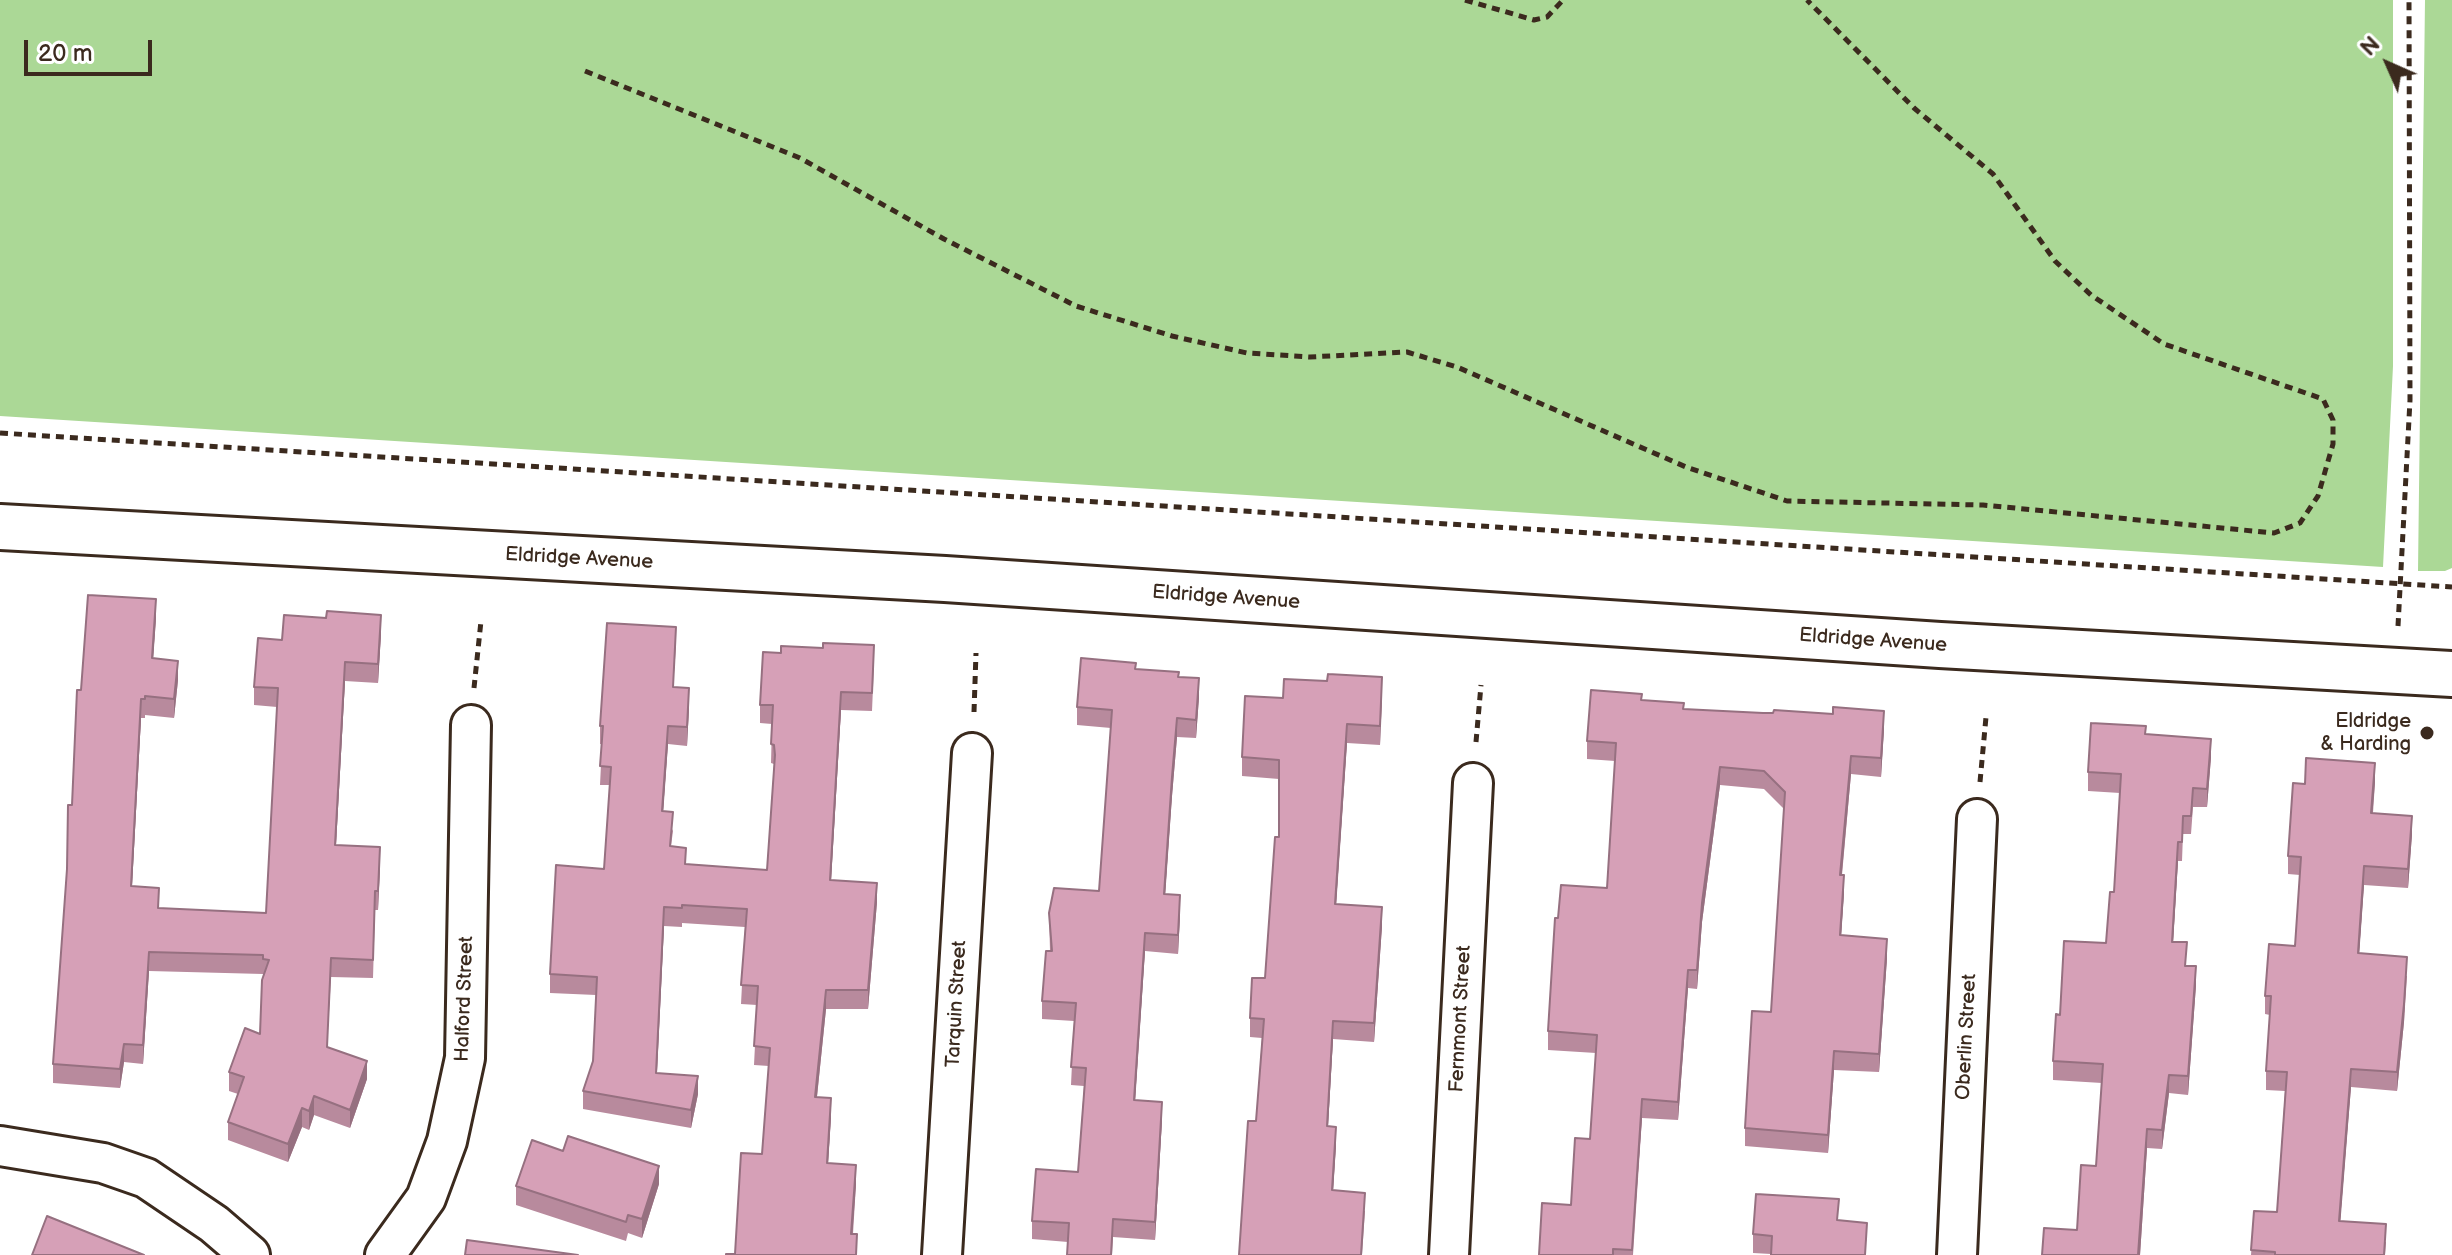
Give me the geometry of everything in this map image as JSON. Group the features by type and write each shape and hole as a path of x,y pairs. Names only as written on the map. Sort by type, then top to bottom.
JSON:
{"street":[{"name":"Eldridge Avenue","path":"0,527 945,579 1908,643 2452,674"},
{"name":"Halford Street","path":"385,1255 426,1198 447,1141 465,1058 471,725"},
{"name":"Tarquin Street","path":"942,1255 972,753"},
{"name":"Fernmont Street","path":"1449,1255 1473,783"},
{"name":"Oberlin Street","path":"1957,1255 1977,819"},
{"path":"0,1146 103,1163 146,1178 214,1224 250,1255"}],"path":[{"path":"1465,0 1534,20 1547,17 1563,0"},
{"path":"585,71 800,158 944,239 1076,306 1172,336 1247,353 1310,357 1407,352 1457,367 1686,467 1787,501 1983,505 2274,533 2300,523 2318,496 2333,444 2333,420 2323,399 2164,344 2091,295 2055,261 1993,174 1914,108 1807,0"},
{"path":"2397,671 2410,400 2409,0"},
{"path":"0,433 2452,587"},
{"path":"471,725 481,621"},
{"path":"972,753 976,653"},
{"path":"1473,783 1481,685"},
{"path":"1977,819 1986,717"}],"green space":[{"path":"0,0 2393,0 2393,366 2383,567 0,416"},
{"path":"2425,0 2452,0 2452,568 2445,571 2418,571"}],"building":[{"path":"88,595 156,599 152,658 178,661 174,699 145,696 141,699 131,886 159,888 158,908 266,913 278,688 254,687 258,638 282,640 284,615 326,618 327,611 381,615 378,664 345,662 335,845 380,847 373,960 331,958 327,1047 367,1061 350,1110 314,1096 309,1111 302,1108 288,1144 228,1122 244,1077 229,1072 245,1028 260,1034 262,980 269,960 263,959 263,955 149,952 143,1045 124,1044 120,1069 53,1064 67,869 68,805 72,805 77,690 81,690"},
{"path":"607,623 676,627 673,687 689,688 687,727 668,726 662,811 673,812 670,846 686,848 685,864 767,870 775,755 774,745 771,744 773,705 760,705 763,652 781,653 781,646 823,648 823,643 874,645 872,693 841,692 830,880 877,883 868,990 826,990 815,1097 831,1098 827,1163 856,1165 851,1234 857,1234 856,1255 726,1255 735,1254 741,1153 762,1154 770,1048 754,1046 758,986 741,985 747,909 682,905 682,908 664,907 656,1073 698,1076 691,1110 583,1091 593,1061 597,977 550,974 556,865 604,869 611,767 600,766"},
{"path":"1081,658 1136,663 1135,669 1179,672 1178,677 1199,678 1196,720 1177,718 1172,777 1164,894 1180,895 1178,935 1145,933 1134,1100 1162,1102 1155,1222 1113,1219 1111,1255 1067,1255 1069,1223 1032,1221 1036,1169 1078,1172 1086,1068 1071,1067 1076,1003 1042,1001 1046,951 1052,951 1049,913 1054,888 1099,891 1112,710 1077,707"},
{"path":"1328,674 1382,677 1380,726 1347,724 1335,904 1382,907 1374,1023 1333,1021 1327,1126 1336,1127 1332,1190 1365,1193 1361,1255 1239,1255 1248,1121 1256,1121 1264,1019 1250,1018 1252,978 1265,978 1275,837 1279,837 1279,760 1242,757 1245,696 1283,698 1284,679 1327,681"},
{"path":"1591,690 1642,694 1641,700 1684,703 1683,709 1833,714 1833,707 1884,711 1881,758 1851,756 1840,875 1844,875 1840,935 1887,939 1879,1054 1834,1051 1828,1135 1745,1128 1752,1011 1771,1012 1785,792 1764,771 1720,767 1702,903 1697,970 1688,970 1678,1102 1642,1099 1632,1250 1613,1249 1613,1255 1539,1255 1542,1203 1571,1205 1575,1138 1590,1139 1597,1035 1548,1031 1555,918 1558,918 1561,885 1607,888 1616,743 1587,741"},
{"path":"2091,723 2146,726 2145,734 2211,739 2207,789 2193,788 2191,816 2183,816 2182,842 2178,842 2172,942 2187,942 2185,966 2196,966 2188,1076 2169,1075 2162,1130 2147,1129 2138,1255 2042,1255 2044,1228 2077,1230 2081,1165 2096,1166 2103,1064 2053,1061 2056,1014 2060,1015 2064,941 2106,943 2110,892 2114,892 2121,774 2088,772"},
{"path":"2306,758 2375,763 2371,813 2412,816 2408,869 2364,866 2358,953 2407,957 2404,1004 2397,1072 2351,1069 2339,1221 2386,1224 2384,1255 2275,1255 2275,1252 2251,1250 2254,1211 2277,1212 2287,1072 2266,1071 2271,996 2265,996 2269,944 2295,946 2301,857 2288,856 2293,783 2305,784"},
{"path":"568,1136 659,1166 642,1219 628,1215 626,1222 516,1186 532,1140 563,1151"},
{"path":"1756,1194 1839,1199 1837,1220 1867,1223 1865,1255 1771,1255 1772,1236 1753,1234"},
{"path":"47,1216 144,1255 32,1255"},
{"path":"467,1240 578,1255 465,1255"}],"place":[{"name":"Eldridge & Harding","path":"2427,733"}]}
